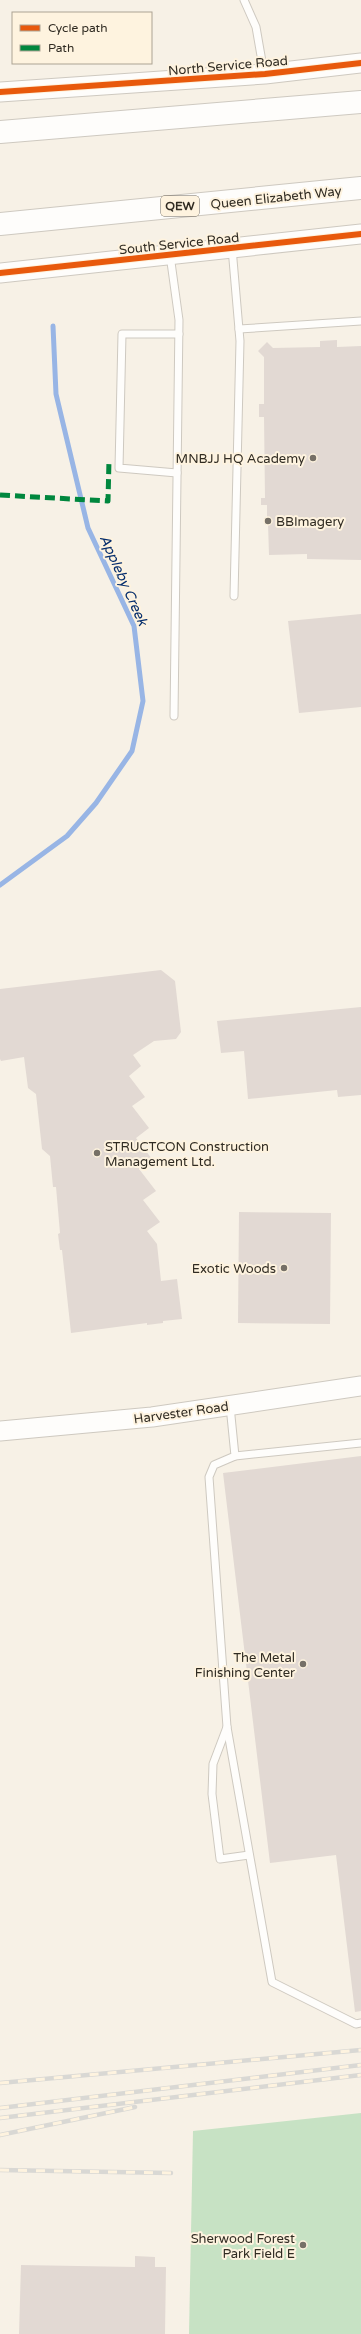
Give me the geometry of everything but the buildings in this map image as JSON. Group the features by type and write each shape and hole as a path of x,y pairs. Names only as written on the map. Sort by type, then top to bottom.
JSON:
{"highway":[{"path":"0,132 361,102"},
{"name":"Queen Elizabeth Way","path":"0,224 361,188"}],"street":[{"name":"North Service Road","path":"0,92 265,74 361,63"},
{"name":"South Service Road","path":"0,273 361,234"},
{"name":"Harvester Road","path":"0,1431 152,1417 361,1386"}],"lane":[{"path":"244,0 256,27 265,74"},
{"path":"232,248 239,329 234,596"},
{"path":"170,255 179,320 174,716"},
{"path":"239,329 361,321"},
{"path":"178,473 119,468 122,334 179,334"},
{"path":"230,1406 235,1456"},
{"path":"361,1443 235,1456 214,1465 209,1477 227,1727 272,1982 356,2024 361,2023"},
{"path":"227,1727 213,1764 212,1794 220,1859 249,1855"}],"green space":[{"path":"361,2113 361,2334 189,2334 193,2131"}],"waterway":[{"name":"Appleby Creek","path":"0,885 67,836 96,803 132,751 143,701 134,626 88,528 56,394 53,326"}],"railway":[{"path":"0,2083 361,2050"},
{"path":"0,2108 361,2065"},
{"path":"0,2118 361,2075"},
{"path":"0,2135 135,2107"},
{"path":"0,2170 171,2173"}],"marked path":[{"path":"0,495 108,501 109,460"}],"cycle path":[{"path":"0,92 265,74 361,63"},
{"path":"0,273 361,234"}],"place":[{"name":"MNBJJ HQ Academy","path":"313,458"},
{"name":"BBImagery","path":"268,521"},
{"name":"STRUCTCON Construction Management Ltd.","path":"97,1153"},
{"name":"Exotic Woods","path":"284,1268"},
{"name":"The Metal Finishing Center","path":"303,1664"},
{"name":"Sherwood Forest Park Field E","path":"303,2245"}]}
